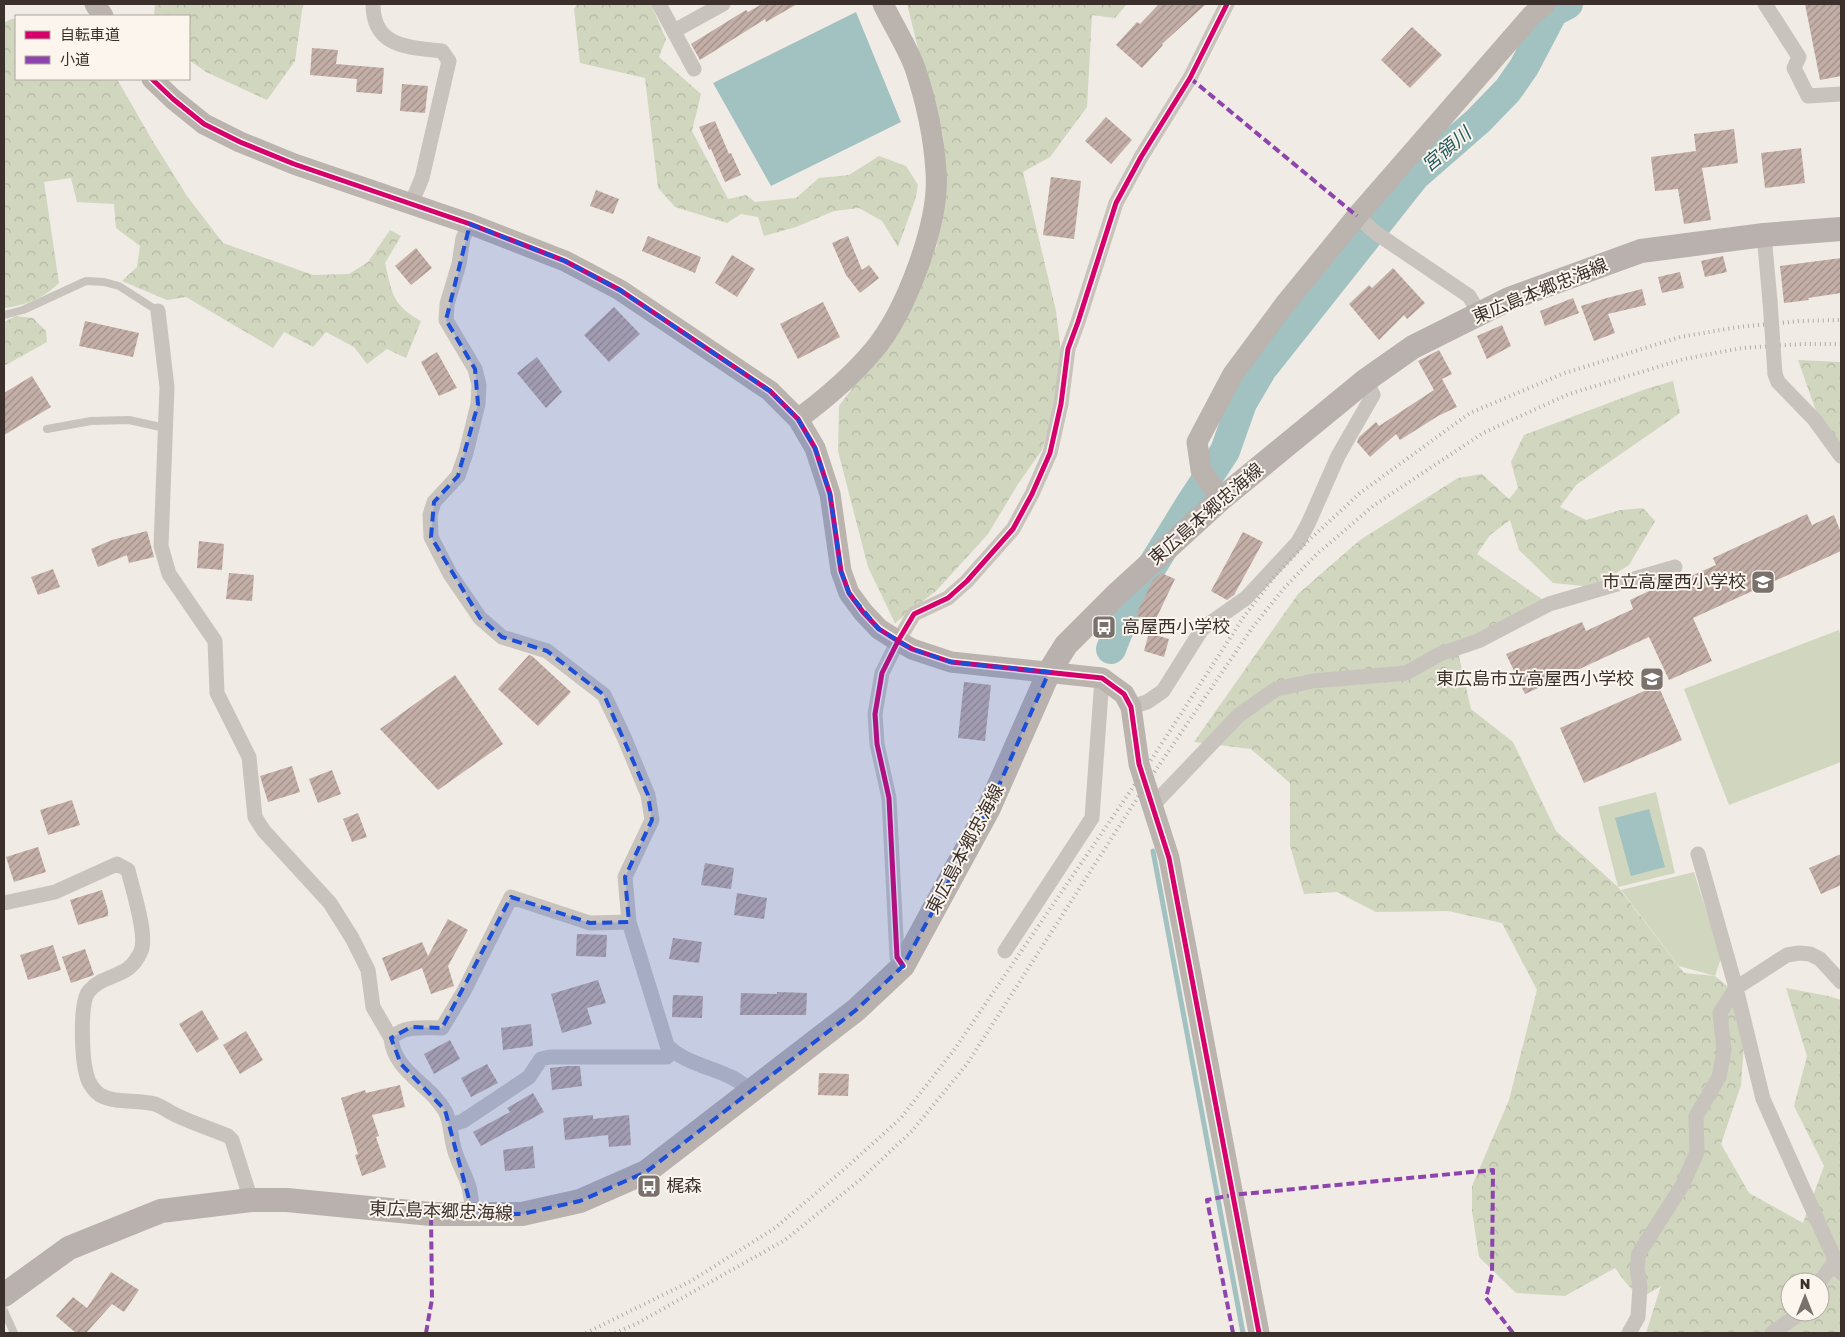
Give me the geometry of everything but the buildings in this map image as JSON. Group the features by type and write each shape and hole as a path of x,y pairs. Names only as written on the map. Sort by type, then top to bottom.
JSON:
{"main road":[{"name":"東広島本郷忠海線","path":"4,1295 69,1248 161,1211 250,1200 287,1200 431,1214 522,1214 589,1198 646,1172 856,1010 903,966 989,808 1049,672 1066,645 1118,593 1221,498 1366,380 1412,347 1479,313 1509,299 1641,251 1764,235 1841,229"}],"street":[{"path":"95,4 102,15"},
{"path":"373,4 373,18 382,35 398,44 442,51 449,61 422,178 411,204"},
{"path":"660,4 694,69"},
{"path":"674,31 723,4"},
{"path":"798,419 847,379 874,349 899,310 919,265 933,211 937,173 932,135 914,67 883,4"},
{"path":"903,966 897,957 889,798 877,744 875,714 882,674 914,614 948,598 967,581 1013,529 1032,494 1050,453 1061,404 1068,349 1116,203 1140,157 1190,78 1227,4"},
{"path":"1221,498 1201,470 1197,442 1233,374 1285,304 1367,225 1532,16 1546,4"},
{"path":"1765,4 1799,56 1794,68 1808,96 1841,94"},
{"path":"153,80 172,99 204,124 240,142 294,164 470,224 565,260 620,290 770,391 798,419 815,448 830,494 841,572 849,593 862,612 879,629 912,649 951,662 1102,678 1124,694 1131,707 1139,764 1169,858 1259,1333"},
{"path":"470,224 463,238 459,264 447,304 446,320 475,369 480,385 478,404 466,453 458,476 434,502 430,515 431,536 450,574 480,618 502,637 547,651 604,695 648,795 652,820 625,877 630,922 667,1045 672,1051 734,1078 751,1091"},
{"path":"1367,225 1468,296 1479,313"},
{"path":"1764,235 1775,374 1778,382 1814,420 1841,456"},
{"path":"158,310 167,387 161,546 169,574 215,641 218,693 249,757 255,816 264,831 330,903 352,938 368,970 373,1006 391,1038 392,1047 401,1064 414,1080 428,1091 444,1110 451,1125 453,1144 458,1163 469,1186 474,1214"},
{"path":"1131,707 1147,702 1162,691 1202,629 1246,598 1298,542 1338,456 1373,395 1366,380"},
{"path":"1153,805 1239,715 1276,689 1313,681 1406,674 1440,654 1478,641 1549,604 1676,567"},
{"path":"1005,952 1092,818 1102,678"},
{"path":"1698,854 1736,988 1763,1099 1838,1267"},
{"path":"4,903 55,892 118,864 128,870 143,933 142,950 134,965 124,973 104,980 89,990 84,999 82,1050 87,1078 97,1093 109,1099 156,1105 228,1136 232,1140 250,1200"},
{"path":"391,1038 398,1032 411,1028 442,1028 464,991 511,897 590,923 630,922"},
{"path":"1629,1333 1638,1318 1640,1287 1637,1268 1639,1253 1682,1186 1698,1152 1696,1116 1719,1078 1724,1050 1720,1013 1736,988 1787,955 1810,954 1820,959 1841,982"},
{"path":"451,1125 463,1121 530,1077 541,1059 550,1057 667,1057 672,1051"},
{"path":"1772,1333 1788,1322"}],"lane":[{"path":"4,315 22,310 86,282 104,282 119,286 158,310"},
{"path":"47,429 91,421 129,420 165,428"},
{"path":"4,1311 14,1333"}],"highlighted area":[{"path":"470,224 565,261 620,290 770,391 798,419 815,448 830,494 841,571 849,593 879,629 912,649 951,662 1049,672 989,808 903,966 856,1010 646,1172 580,1201 522,1214 473,1214 445,1110 401,1064 391,1038 411,1027 442,1028 511,897 590,923 629,922 625,877 652,820 648,795 604,695 547,651 502,637 480,618 431,537 434,502 458,476 478,404 475,369 446,320"}],"green space":[{"path":"155,4 303,4 295,61 267,100 206,72 190,61 190,15 154,15"},
{"path":"577,4 651,4 666,39 659,57 701,94 692,131 728,199 746,195 755,202 796,198 819,178 849,175 879,156 906,166 918,185 915,200 898,247 882,221 859,208 834,211 796,227 764,236 758,217 741,214 727,223 675,207 658,188 645,78 580,63 574,9"},
{"path":"907,4 1127,4 1115,18 1092,15 1087,107 1050,157 1023,172 1056,311 1064,377 1042,450 1018,484 988,534 936,591 895,623 868,567 838,451 839,406 910,310 937,245 946,179 943,135"},
{"path":"15,19 15,80 118,80 187,196 223,243 313,275 349,274 368,262 390,230 401,236 385,263 392,290 399,304 421,321 406,358 387,349 367,364 354,347 326,332 313,347 284,332 273,348 186,297 167,300 122,281 137,267 140,246 116,228 114,204 77,202 71,178 44,182 59,283 34,300 4,308 4,23"},
{"path":"16,316 33,318 46,331 47,342 4,366 4,322"},
{"path":"1798,360 1841,362 1841,456 1822,428"},
{"path":"1673,381 1680,413 1576,485 1560,507 1586,520 1621,510 1643,508 1655,521 1629,565 1607,579 1584,586 1553,583 1519,550 1510,520 1490,535 1477,554 1549,604 1457,648 1471,709 1513,742 1556,831 1618,887 1684,973 1715,976 1747,1002 1741,1085 1721,1144 1749,1193 1803,1223 1824,1166 1794,1106 1807,1056 1786,988 1841,1000 1841,1333 1646,1333 1661,1286 1641,1298 1626,1283 1615,1268 1565,1296 1516,1293 1479,1257 1472,1211 1472,1186 1509,1100 1537,990 1502,923 1448,911 1376,912 1337,892 1304,894 1290,846 1290,783 1251,749 1194,742 1298,594 1360,540 1458,478 1482,474 1509,499 1518,488 1511,462 1524,435 1646,389"},
{"path":"1839,630 1841,637 1841,762 1729,805 1684,689"},
{"path":"1656,792 1675,873 1618,887 1598,807"},
{"path":"1694,872 1721,958 1715,976 1679,966 1621,890"}],"water":[{"path":"856,12 901,122 771,186 713,83"},
{"path":"1649,809 1665,867 1631,876 1615,818"}],"waterway":[{"name":"宮領川","path":"1111,649 1129,604 1225,451 1242,403 1262,369 1415,176 1478,121 1508,90 1524,67 1553,12 1568,4"},
{"path":"1153,851 1243,1333"}],"railway":[{"path":"586,1333 691,1281 775,1228 900,1119 954,1050 1142,774 1243,618 1275,576 1307,542 1360,493 1470,413 1562,374 1680,337 1738,327 1800,321 1841,320"},
{"path":"615,1333 636,1324 785,1240 861,1179 912,1131 967,1064 1145,786 1252,628 1285,587 1318,553 1373,506 1483,433 1569,394 1684,359 1742,348 1802,344 1841,344"}],"marked path":[{"path":"1190,78 1357,216"},
{"path":"1233,1333 1207,1200 1232,1195 1493,1170 1492,1274 1486,1298 1513,1333"},
{"path":"426,1333 432,1299 431,1214"}],"cycle path":[{"path":"903,966 897,957 889,798 877,744 875,714 882,673 914,614 948,598 967,581 1013,529 1032,494 1050,453 1061,404 1068,349 1116,203 1141,157 1190,78 1227,4"},
{"path":"153,80 204,124 240,142 294,164 470,224 565,261 620,290 770,391 798,419 815,448 830,494 841,571 849,593 879,629 912,649 951,662 1102,678 1124,694 1131,707 1139,764 1169,858 1259,1333"}],"place":[{"name":"市立高屋西小学校","path":"1763,582"},
{"name":"高屋西小学校","path":"1104,627"},
{"name":"東広島市立高屋西小学校","path":"1652,679"},
{"name":"梶森","path":"649,1186"}]}
